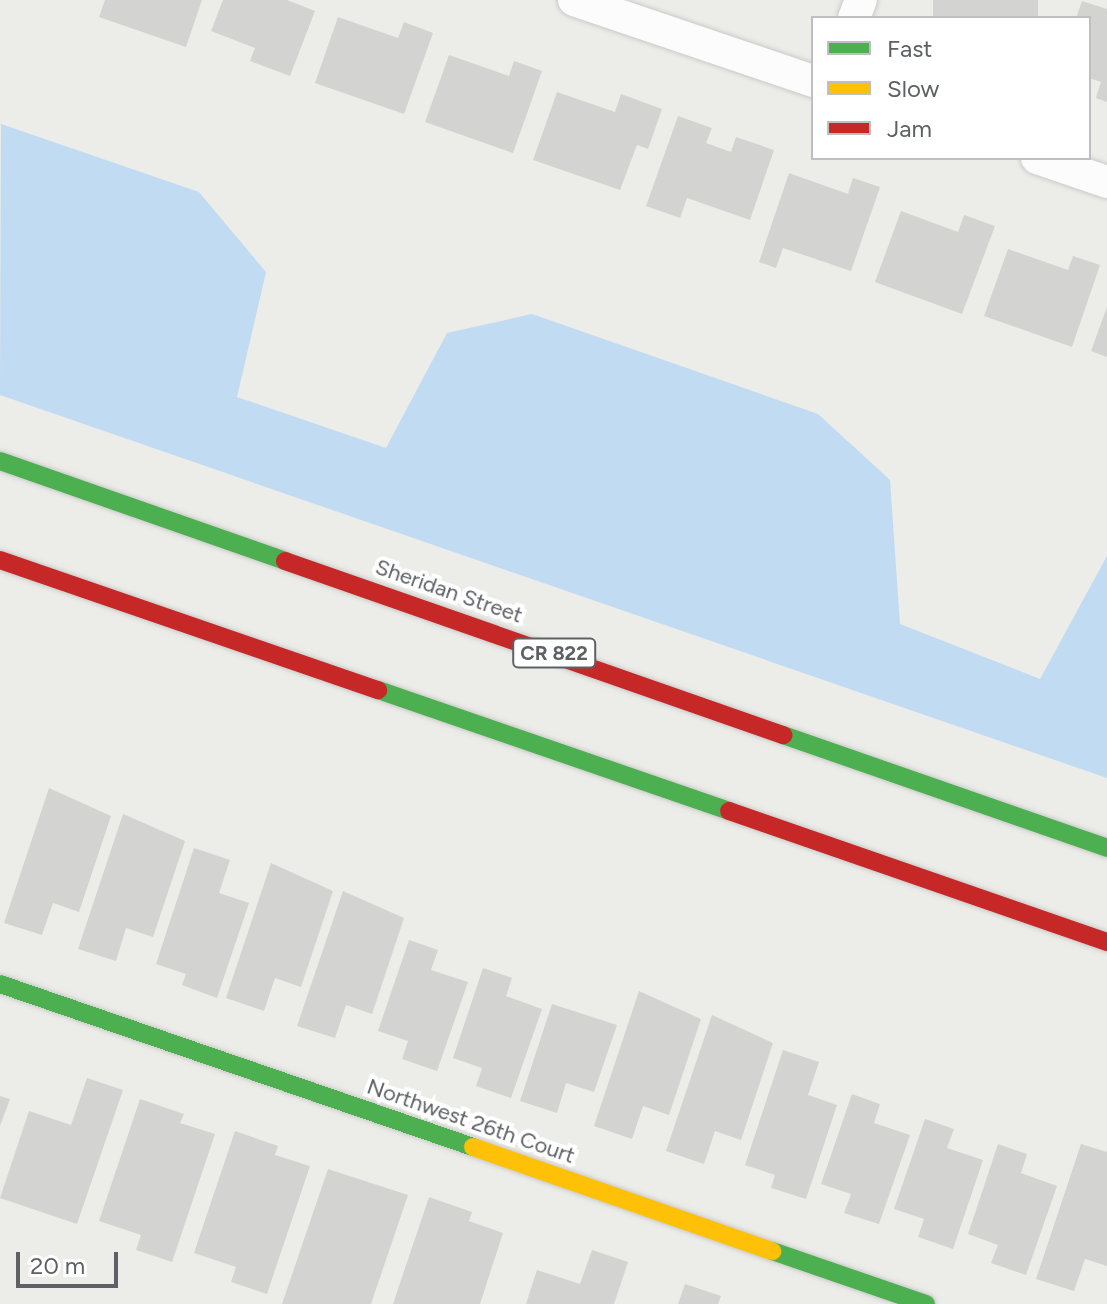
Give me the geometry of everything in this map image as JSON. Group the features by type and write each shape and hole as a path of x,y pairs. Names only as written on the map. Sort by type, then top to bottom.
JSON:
{"main road":[{"name":"Sheridan Street","path":"0,461 1107,848"},
{"path":"0,560 1107,942"},
{"name":"Northwest 26th Court","path":"0,984 926,1304"}],"street":[{"path":"574,0 811,80"},
{"path":"1043,160 1107,182"}],"water":[{"path":"1,124 199,192 266,272 237,397 386,448 447,333 532,314 818,414 890,480 900,624 1040,679 1107,556 1107,778 0,395"}],"building":[{"path":"105,0 202,0 186,47 99,17"},
{"path":"223,0 287,0 315,11 290,76 250,61 255,48 211,31"},
{"path":"933,0 1038,0 1038,16 933,16"},
{"path":"1082,1 1107,9 1107,102 1096,98 1101,82 1091,79 1091,16 1077,16"},
{"path":"338,17 398,38 404,22 433,33 404,114 315,83"},
{"path":"449,55 509,76 514,61 542,71 513,153 425,122"},
{"path":"557,92 615,112 621,94 662,109 648,149 637,145 620,190 533,160"},
{"path":"678,116 712,128 706,143 731,152 736,137 774,150 750,220 687,198 680,218 646,206"},
{"path":"789,173 848,194 853,178 880,187 851,271 783,248 776,268 759,262"},
{"path":"901,211 958,232 964,215 995,226 962,314 875,282"},
{"path":"1008,249 1068,270 1073,256 1100,265 1072,347 984,316"},
{"path":"1107,307 1107,357 1091,351"},
{"path":"49,788 111,816 79,912 53,903 42,935 4,923"},
{"path":"123,814 185,841 153,937 126,928 116,961 78,949"},
{"path":"194,848 230,860 219,893 249,903 217,998 182,985 186,974 156,964"},
{"path":"271,863 333,891 301,987 275,978 264,1011 226,998"},
{"path":"343,891 404,918 372,1014 346,1005 335,1038 297,1026"},
{"path":"409,940 438,950 431,970 468,982 437,1071 402,1059 408,1041 378,1031"},
{"path":"483,968 512,978 506,996 542,1009 511,1098 476,1086 482,1068 453,1058"},
{"path":"639,991 701,1019 669,1115 643,1106 632,1139 594,1126"},
{"path":"552,1004 617,1025 594,1092 566,1083 557,1113 520,1101"},
{"path":"712,1015 773,1043 741,1140 715,1131 704,1164 666,1151"},
{"path":"783,1050 819,1062 808,1095 837,1105 806,1199 771,1188 775,1175 745,1165"},
{"path":"87,1078 123,1090 77,1224 0,1198 29,1111 71,1125"},
{"path":"852,1094 880,1104 874,1123 910,1135 879,1224 844,1213 851,1194 821,1184"},
{"path":"0,1096 10,1099 0,1126"},
{"path":"140,1099 184,1114 180,1123 215,1134 172,1262 136,1250 141,1235 99,1221"},
{"path":"925,1119 954,1129 947,1148 983,1160 953,1249 918,1237 924,1219 894,1209"},
{"path":"235,1131 278,1146 275,1155 310,1166 267,1294 231,1282 236,1267 194,1253"},
{"path":"998,1144 1027,1154 1021,1173 1057,1186 1026,1275 991,1263 998,1245 968,1234"},
{"path":"1081,1144 1107,1152 1107,1266 1085,1259 1074,1291 1036,1279"},
{"path":"328,1169 408,1195 371,1304 282,1304"},
{"path":"429,1197 472,1212 469,1221 503,1233 480,1304 393,1304"},
{"path":"592,1250 628,1262 614,1304 526,1304 537,1270 580,1284"},
{"path":"685,1284 721,1296 718,1304 678,1304"}],"traffic: fast":[{"path":"0,461 285,561"},
{"path":"378,690 729,811"},
{"path":"783,735 1107,848"},
{"path":"0,984 473,1147"},
{"path":"772,1251 926,1304"}],"traffic: slow":[{"path":"473,1147 772,1251"}],"traffic: jam":[{"path":"0,560 378,690"},
{"path":"285,561 783,735"},
{"path":"729,811 1107,942"}]}
